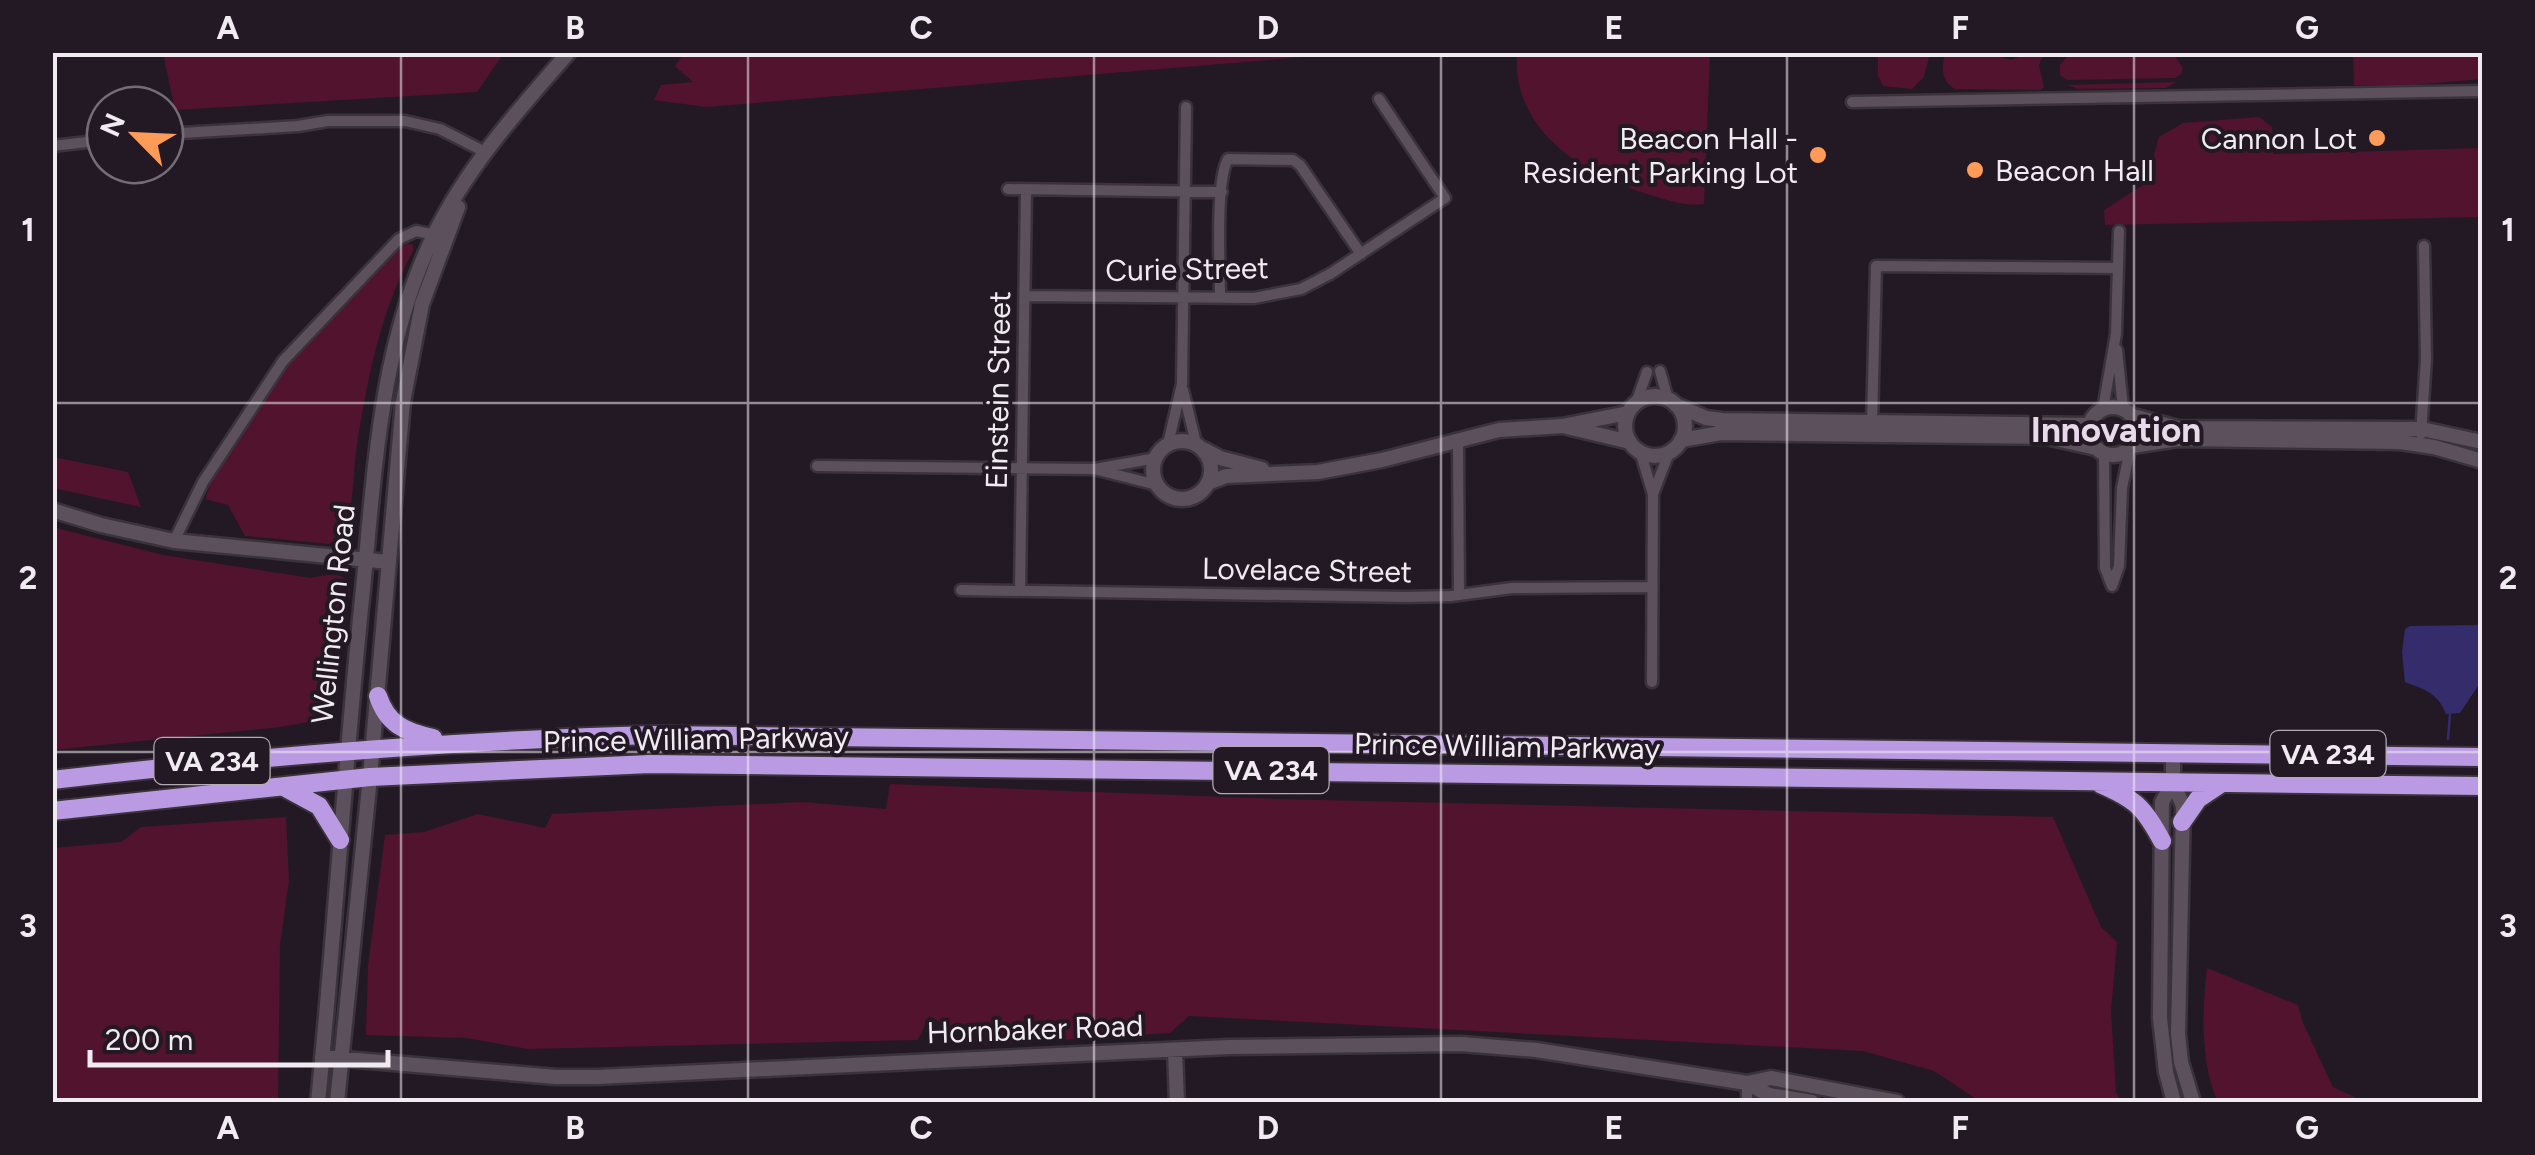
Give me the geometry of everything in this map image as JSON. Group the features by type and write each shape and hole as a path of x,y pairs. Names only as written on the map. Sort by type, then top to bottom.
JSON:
{"highway":[{"path":"378,696 388,716 404,730 452,742"},
{"name":"Prince William Parkway","path":"52,780 224,760 452,742 749,734 2482,757"},
{"name":"Prince William Parkway","path":"52,811 278,786 506,769 776,764 2482,786"},
{"path":"2090,780 2134,800 2162,841"},
{"path":"2182,822 2198,799 2222,782"},
{"path":"278,786 297,791 319,806 340,840"}],"main road":[{"name":"Wellington Road","path":"318,1102 344,780 388,373 407,301 440,236 487,154 569,52"},
{"name":"Wellington Road","path":"337,1102 408,364 440,236"},
{"path":"1208,483 1226,476 1318,472 1499,430 1562,426 1632,408 1648,396 1706,418 1722,420 2090,425"},
{"path":"1672,402 1684,422 1676,445"},
{"path":"1632,408 1625,427 1635,446"},
{"path":"2100,451 2090,435 2090,425 2102,409 2128,412 2178,428 2482,442"},
{"path":"2128,412 2138,431 2131,448"},
{"path":"1562,426 1658,455 1676,445 1722,434 2047,438 2119,454 2178,439 2421,437 2482,461"},
{"path":"1200,446 1212,466 1208,483 1200,493 1182,499 1164,493 1157,485 1153,467 1168,444 1177,441 1200,446 1220,458 1278,474"},
{"path":"52,510 174,541 390,562"},
{"path":"2173,752 2173,782 2183,806 2178,1034 2181,1062 2193,1102"},
{"path":"2173,782 2162,802 2160,1018 2174,1102"},
{"name":"Hornbaker Road","path":"322,1057 583,1077 1229,1047 1504,1046 1748,1083 1771,1078 1897,1102"},
{"path":"1174,1050 1176,1102"},
{"name":"Hornbaker Road","path":"1748,1083 1769,1095 1812,1102"}],"street":[{"path":"1852,102 2482,91"},
{"name":"Curie Street","path":"1025,296 1254,298 1301,288 1362,254 1445,198 1379,99"},
{"path":"1168,444 1182,384 1186,107"},
{"path":"185,133 328,121 405,121 440,130 487,154"},
{"path":"52,146 85,142"},
{"path":"1220,297 1222,192 1228,159 1240,156 1293,160 1314,181 1362,254"},
{"path":"1008,190 1222,192"},
{"name":"Einstein Street","path":"1020,591 1026,190"},
{"path":"2102,409 2116,334 2119,231"},
{"path":"174,541 203,482 266,384 301,339 399,239 416,232 440,236"},
{"path":"2421,437 2426,358 2424,246"},
{"path":"1872,423 1876,266 2118,268"},
{"path":"2116,334 2128,412"},
{"path":"1660,371 1672,402"},
{"path":"1632,408 1647,372"},
{"path":"1182,384 1200,446"},
{"path":"1458,441 1459,595"},
{"path":"1653,494 1676,445"},
{"path":"1635,446 1653,494 1652,682"},
{"path":"2100,451 2104,568 2112,586 2120,566 2122,488 2131,448"},
{"path":"817,466 1094,469 1156,458"},
{"path":"1094,469 1157,485"},
{"name":"Lovelace Street","path":"961,590 1459,595 1512,588 1652,587"},
{"path":"1746,1102 1748,1083"}],"shaded area":[{"path":"163,52 504,53 477,92 185,109 185,85 170,85"},
{"path":"685,52 1352,53 706,107 654,100 661,85 693,82 675,66"},
{"path":"2172,52 2183,68 2175,78 2067,80 2060,75 2060,65 2070,53"},
{"path":"1517,53 1710,53 1704,204 1690,205 1625,186 1578,162 1557,146 1526,106"},
{"path":"1878,53 1930,53 1924,77 1912,89 1883,86 1878,76"},
{"path":"1945,53 2011,60 2028,53 2044,53 2039,65 2044,87 1955,89 1944,77"},
{"path":"2482,53 2482,79 2354,85 2353,54"},
{"path":"2176,82 2166,88 2078,89 2067,85"},
{"path":"2259,117 2272,127 2273,154 2482,148 2482,217 2105,225 2104,210 2146,183 2159,137 2183,123"},
{"path":"406,243 413,245 413,251 392,297 377,346 342,537 329,544 245,536 228,505 205,499 212,479 302,346"},
{"path":"53,457 128,472 141,507 53,488"},
{"path":"52,527 163,555 311,578 344,578 350,598 342,598 323,715 315,721 280,727 53,750"},
{"path":"2482,625 2482,680 2460,713 2446,714 2434,696 2405,682 2405,629"},
{"path":"890,784 1276,799 2053,817 2101,927 2117,942 2111,1012 2116,1092 2121,1102 1981,1102 1934,1071 1863,1051 1189,1016 1170,1033 981,1045 929,1016 918,1040 528,1049 466,1038 366,1035 368,966 385,835 424,832 478,814 545,828 552,814 802,802 886,809"},
{"path":"286,817 289,880 280,945 278,1102 53,1102 53,848 121,842 141,827"},
{"path":"2207,968 2298,1005 2333,1087 2365,1102 2218,1102 2205,1054"}],"waterway":[{"path":"2448,739 2450,714"}],"place":[{"name":"Cannon Lot","path":"2377,138"},
{"name":"Beacon Hall - Resident Parking Lot","path":"1818,155"},
{"name":"Beacon Hall","path":"1975,170"}],"district":[{"name":"Innovation","path":"2116,430"}]}
